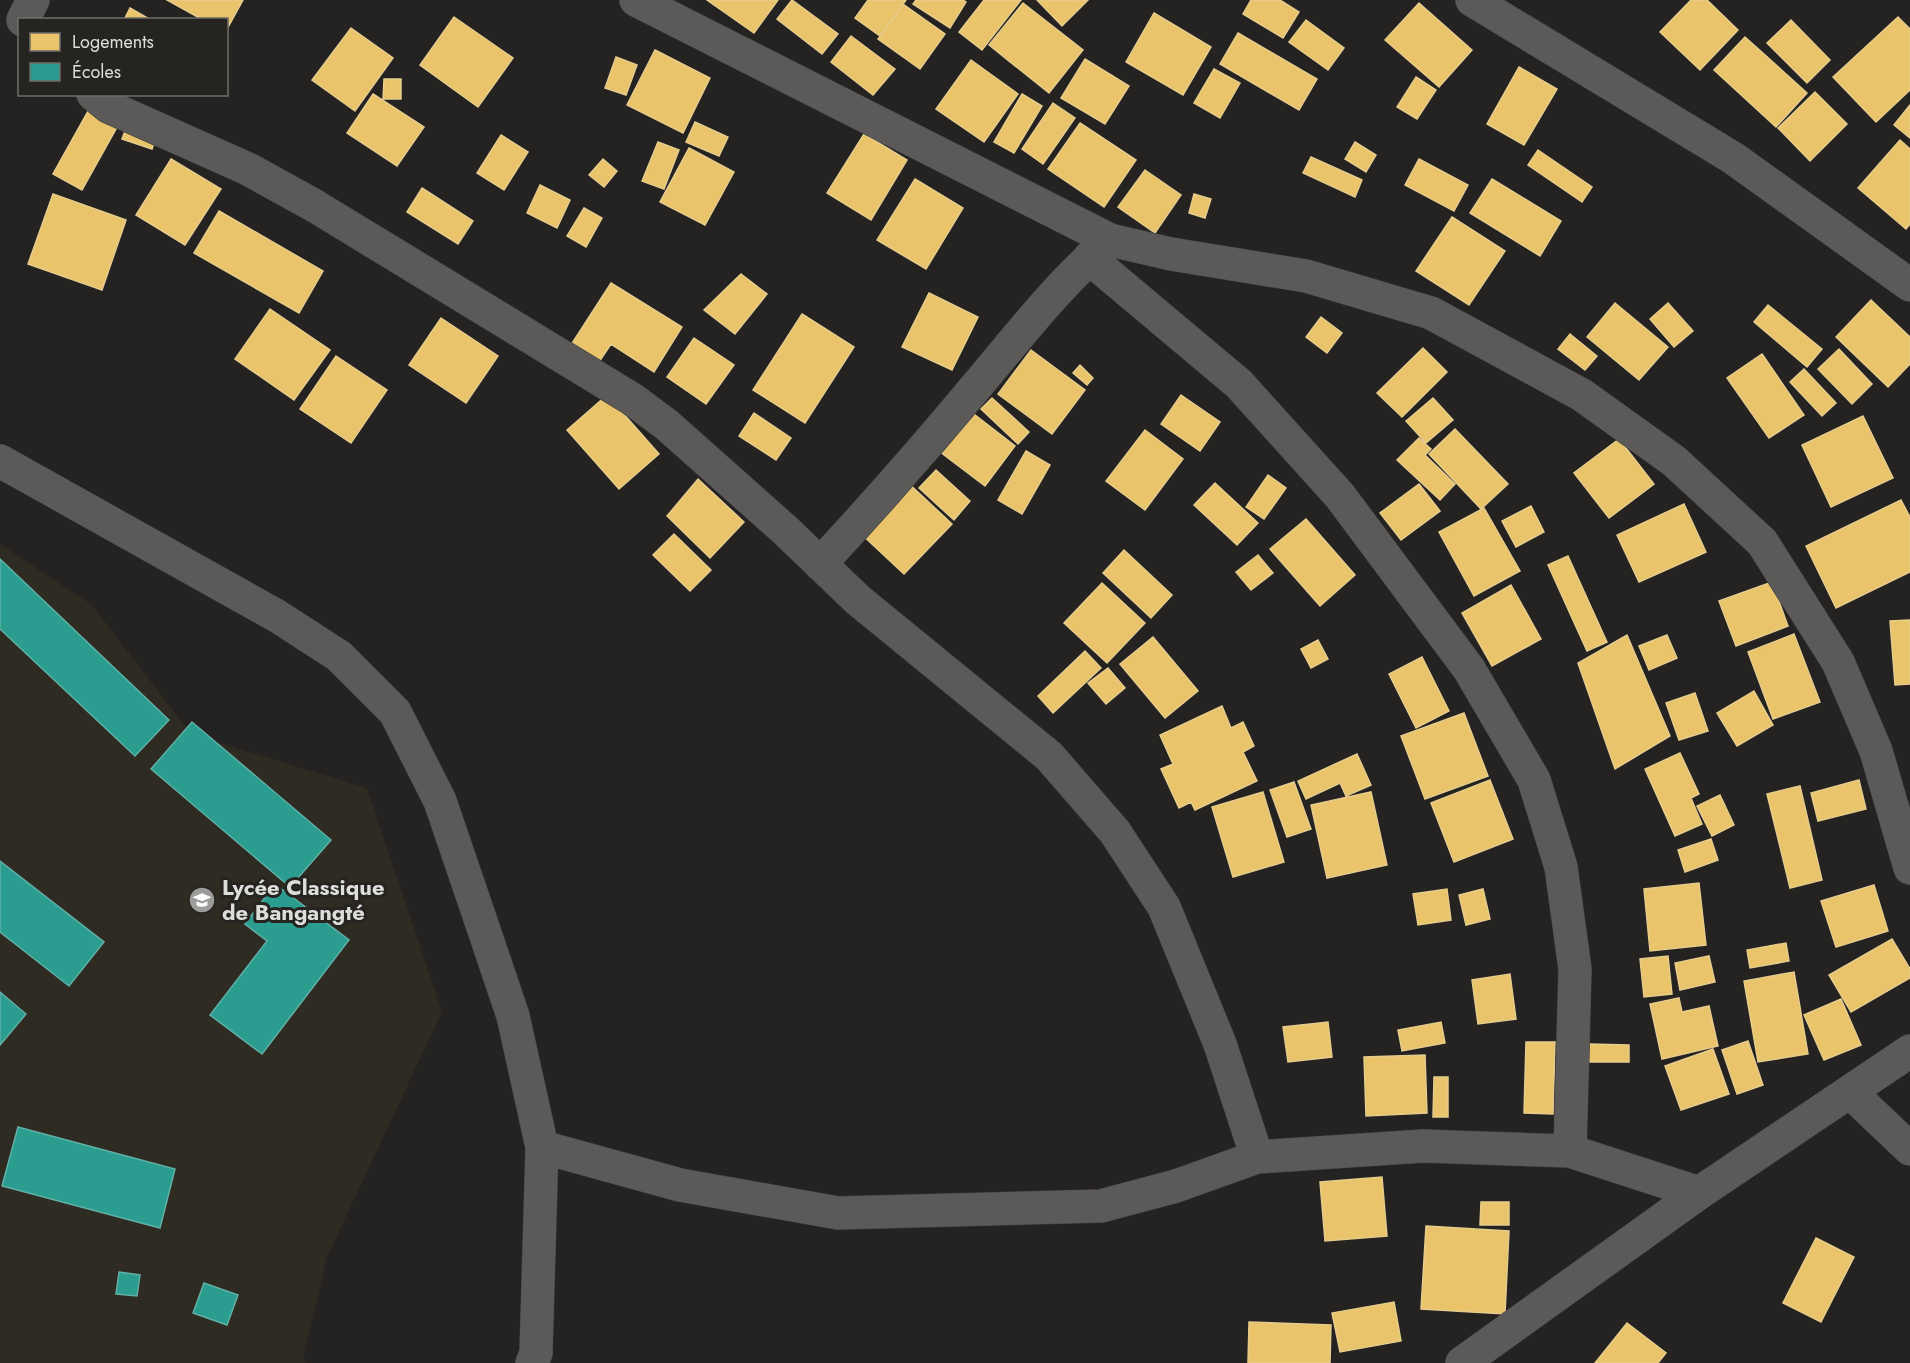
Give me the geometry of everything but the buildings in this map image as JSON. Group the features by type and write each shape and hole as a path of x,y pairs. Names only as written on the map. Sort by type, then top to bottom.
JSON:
{"street":[{"path":"24,18 33,0"},
{"path":"636,0 1099,249 1239,384 1340,496 1469,669 1534,780 1561,867 1575,969 1570,1151"},
{"path":"1472,0 1733,158 1910,285"},
{"path":"95,96 109,107 248,169 315,206 632,399 668,425 858,600 1049,756 1115,832 1164,907 1220,1044 1257,1157"},
{"path":"820,564 902,475 1099,249"},
{"path":"1099,249 1171,254 1306,276 1431,313 1582,395 1674,462 1762,542 1838,662 1876,751 1910,868"},
{"path":"0,461 277,616 339,656 395,712 440,801 486,936 513,1016 542,1147 536,1353 532,1363"},
{"path":"1462,1363 1699,1193 1851,1093 1910,1051"},
{"path":"1851,1093 1910,1149"},
{"path":"542,1147 680,1185 838,1213 1101,1206 1176,1186 1257,1157 1423,1146 1570,1151 1699,1193"}],"shaded area":[{"name":"Lycée Classique de Bangangté","path":"0,544 92,605 191,734 367,788 442,1012 327,1257 303,1359 306,1363 0,1363"}],"place":[{"name":"Lycée Classique de Bangangté","path":"202,900"}]}
